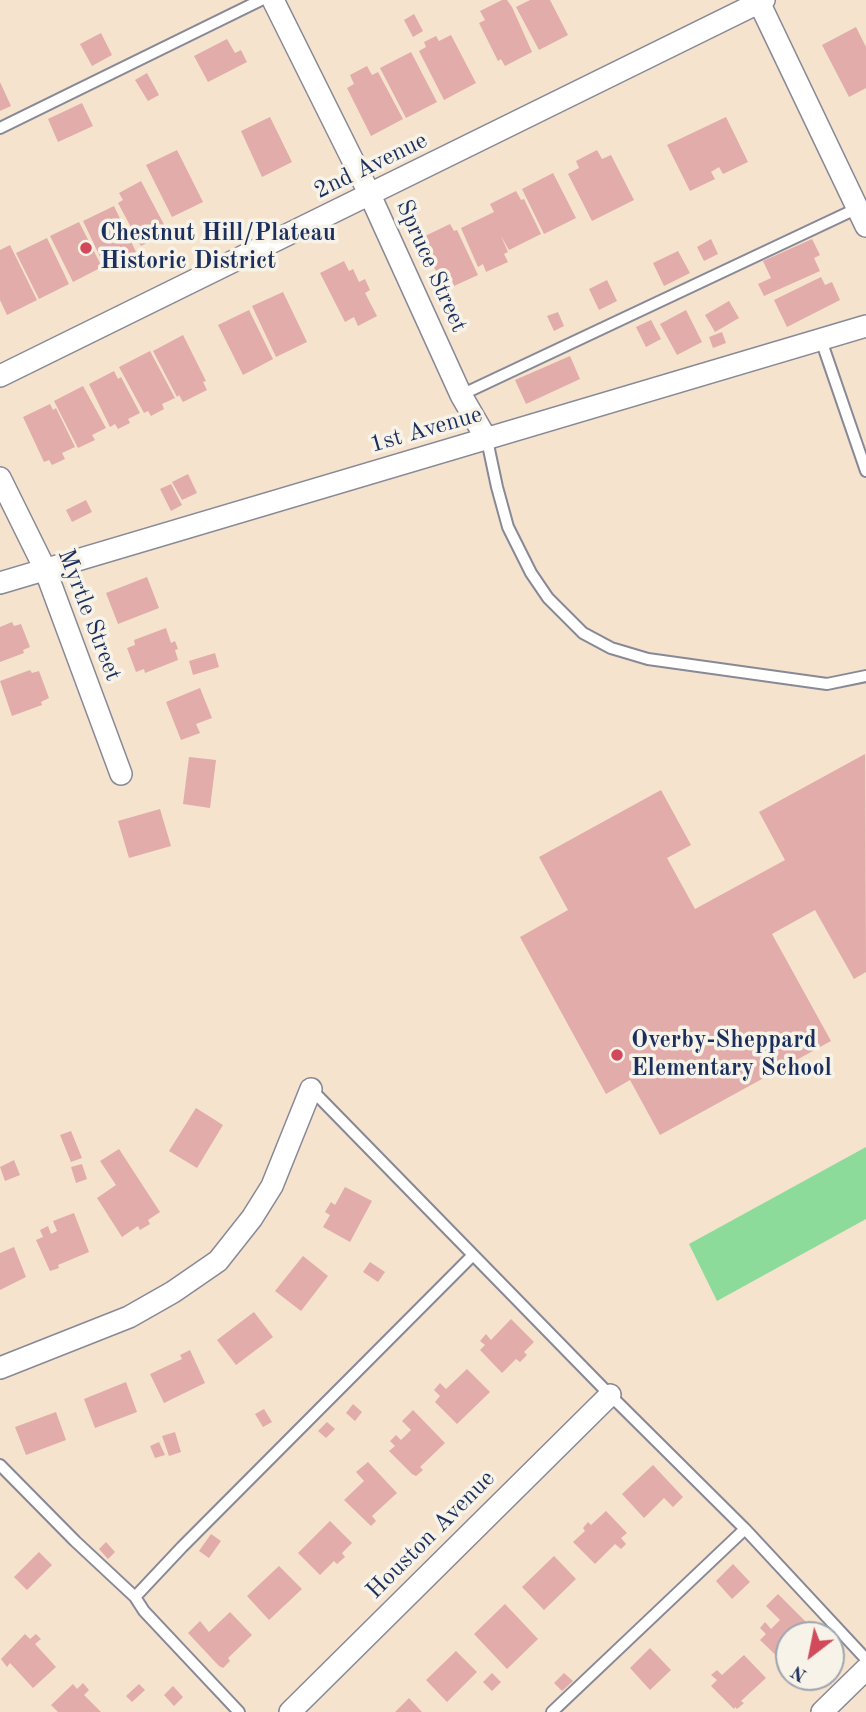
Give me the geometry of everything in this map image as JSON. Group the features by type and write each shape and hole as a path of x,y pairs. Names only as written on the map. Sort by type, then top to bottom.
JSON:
{"street":[{"name":"Spruce Street","path":"273,0 370,195 461,395 487,440"},
{"name":"2nd Avenue","path":"0,376 761,1"},
{"path":"761,1 863,213"},
{"name":"1st Avenue","path":"0,583 866,326"},
{"name":"Myrtle Street","path":"0,478 45,569 121,774"},
{"path":"0,1368 129,1317 173,1292 218,1261 252,1218 272,1186 311,1089"},
{"name":"Houston Avenue","path":"290,1712 610,1395"},
{"path":"821,1712 866,1669"}],"lane":[{"path":"0,128 261,0"},
{"path":"461,395 863,213"},
{"path":"821,340 866,471"},
{"path":"487,440 509,527 531,572 548,598 583,633 611,648 648,659 827,684 866,677"},
{"path":"311,1089 745,1529 866,1658"},
{"path":"135,1597 182,1546 474,1255"},
{"path":"0,1465 135,1597 144,1611 239,1712"},
{"path":"552,1712 745,1529"}],"green space":[{"path":"866,1147 866,1219 717,1301 689,1244"}],"building":[{"path":"507,0 512,7 532,52 505,66 501,59 498,61 479,23 485,20 480,11"},
{"path":"530,0 550,0 568,35 539,50 516,7"},
{"path":"414,14 423,31 413,37 404,20"},
{"path":"856,27 866,47 866,88 849,97 822,45"},
{"path":"101,33 112,55 92,66 80,44"},
{"path":"451,35 476,83 444,100 419,51 426,47 424,42 436,36 439,41"},
{"path":"227,39 235,53 241,50 247,62 208,82 194,56"},
{"path":"411,52 437,102 406,118 380,68"},
{"path":"367,66 372,75 378,72 403,119 371,136 347,88 354,84 350,75"},
{"path":"147,73 159,95 148,101 135,80"},
{"path":"0,82 11,106 0,111"},
{"path":"82,103 93,126 58,142 48,119"},
{"path":"270,117 292,162 262,177 241,131"},
{"path":"726,117 748,162 723,174 719,167 711,172 715,179 690,191 667,145"},
{"path":"177,150 203,202 172,217 146,165"},
{"path":"597,150 602,159 611,155 634,200 592,221 568,174 579,168 576,161"},
{"path":"553,173 576,218 544,234 522,189"},
{"path":"141,181 168,232 141,246 118,203 123,200 119,193"},
{"path":"516,191 521,200 524,199 541,234 509,250 501,236 508,252 504,254 508,262 486,272 483,264 478,267 461,228 494,212 490,204"},
{"path":"114,206 136,252 105,267 83,221"},
{"path":"79,222 102,267 73,282 50,236"},
{"path":"450,224 454,231 457,230 478,275 454,286 452,281 443,286 424,246 427,244 423,237"},
{"path":"47,238 69,284 39,299 16,253"},
{"path":"711,239 718,254 704,261 697,247"},
{"path":"812,239 820,255 814,258 820,271 764,296 758,284 771,278 763,261"},
{"path":"10,245 37,300 7,315 0,300 0,250"},
{"path":"678,251 690,273 664,286 653,263"},
{"path":"344,261 349,271 353,269 359,282 365,279 370,290 365,293 377,316 358,326 354,317 345,322 320,273"},
{"path":"821,277 825,285 832,282 840,300 787,327 774,300"},
{"path":"607,280 617,301 599,310 589,289"},
{"path":"283,292 307,342 276,357 252,306"},
{"path":"729,301 739,318 715,332 705,315"},
{"path":"249,310 273,359 243,375 218,325"},
{"path":"686,310 702,342 677,355 660,324"},
{"path":"558,312 564,326 554,331 547,316"},
{"path":"651,320 661,339 646,347 636,327"},
{"path":"722,332 726,343 713,348 709,337"},
{"path":"183,335 206,381 203,382 207,390 183,402 179,395 177,397 153,351"},
{"path":"150,351 175,398 162,404 164,409 151,416 148,411 144,413 119,367"},
{"path":"570,356 580,379 526,404 515,380"},
{"path":"114,371 118,379 121,377 140,413 128,419 130,423 118,429 115,424 110,427 89,384"},
{"path":"83,386 106,428 92,435 95,440 78,448 54,401"},
{"path":"50,404 53,410 56,408 75,447 62,453 65,459 52,465 49,460 44,462 23,417"},
{"path":"188,474 197,493 182,500 172,482"},
{"path":"171,484 182,505 171,511 160,489"},
{"path":"86,500 92,512 72,522 66,510"},
{"path":"147,577 159,608 118,624 106,593"},
{"path":"12,622 14,626 21,624 30,647 23,650 24,653 0,662 0,627"},
{"path":"166,628 171,643 175,641 178,649 175,650 178,660 145,673 144,669 136,672 127,648 135,645 134,640"},
{"path":"215,653 219,667 193,675 189,661"},
{"path":"30,670 32,673 39,671 49,698 41,702 42,705 12,716 0,681"},
{"path":"200,688 212,718 196,724 200,733 181,740 166,702"},
{"path":"865,754 866,972 854,979 815,910 772,934 831,1041 660,1135 630,1080 606,1094 520,937 568,910 539,857 661,790 691,845 667,858 695,909 785,860 759,812"},
{"path":"189,757 216,760 210,808 183,804"},
{"path":"160,809 171,846 129,858 118,821"},
{"path":"196,1108 223,1125 197,1168 169,1151"},
{"path":"71,1131 82,1158 71,1162 60,1135"},
{"path":"119,1149 160,1212 148,1220 150,1224 140,1230 138,1226 122,1237 97,1198 116,1185 100,1161"},
{"path":"14,1160 20,1175 5,1181 0,1167"},
{"path":"82,1164 87,1179 76,1183 71,1167"},
{"path":"345,1187 372,1201 350,1242 323,1227 330,1215 325,1212 331,1202 335,1205"},
{"path":"74,1213 89,1252 50,1271 36,1240 43,1237 40,1230 48,1226 51,1234 57,1231 53,1221"},
{"path":"14,1247 26,1277 0,1290 0,1253"},
{"path":"303,1256 328,1276 301,1311 275,1291"},
{"path":"370,1262 385,1272 378,1282 363,1272"},
{"path":"254,1312 273,1337 236,1365 217,1340"},
{"path":"511,1319 534,1342 524,1352 527,1355 520,1362 516,1359 502,1373 480,1350 485,1345 480,1341 486,1334 491,1340"},
{"path":"190,1350 205,1383 164,1403 150,1374 182,1359 180,1355"},
{"path":"467,1369 490,1392 457,1424 435,1402 440,1396 434,1390 440,1383 446,1389"},
{"path":"126,1382 137,1412 95,1428 84,1399"},
{"path":"353,1404 362,1412 355,1421 346,1413"},
{"path":"264,1409 272,1422 263,1427 255,1414"},
{"path":"413,1410 445,1443 420,1467 423,1470 416,1476 389,1451 395,1446 390,1441 396,1435 401,1440 411,1430 402,1421"},
{"path":"56,1412 66,1440 26,1455 15,1427"},
{"path":"327,1422 335,1429 326,1438 318,1431"},
{"path":"175,1432 181,1452 169,1456 162,1436"},
{"path":"159,1442 165,1455 155,1458 150,1446"},
{"path":"368,1462 397,1493 372,1516 376,1521 371,1526 344,1500 364,1481 356,1472"},
{"path":"653,1465 683,1497 673,1507 664,1498 644,1518 622,1494"},
{"path":"606,1511 627,1533 621,1538 626,1544 621,1549 615,1544 595,1564 573,1542 585,1531 583,1528 588,1522 591,1525"},
{"path":"330,1521 352,1543 342,1553 345,1557 337,1564 334,1561 320,1575 298,1553"},
{"path":"211,1534 221,1541 209,1558 199,1551"},
{"path":"106,1542 115,1552 108,1559 99,1549"},
{"path":"39,1552 52,1565 27,1590 14,1577"},
{"path":"554,1556 576,1579 544,1610 522,1587"},
{"path":"733,1564 750,1582 732,1599 716,1581"},
{"path":"279,1566 302,1589 269,1620 247,1596"},
{"path":"778,1594 805,1621 779,1621 766,1606"},
{"path":"505,1604 538,1639 507,1669 474,1634"},
{"path":"230,1612 252,1635 228,1658 230,1661 223,1668 188,1633 200,1621 209,1632"},
{"path":"765,1622 771,1629 775,1625 775,1654 760,1640 766,1634 760,1628"},
{"path":"25,1634 30,1639 36,1634 41,1639 35,1644 56,1667 33,1688 10,1663 7,1667 1,1659"},
{"path":"650,1648 671,1670 650,1690 630,1668"},
{"path":"456,1651 477,1672 447,1702 426,1680"},
{"path":"744,1655 766,1678 741,1701 744,1703 734,1709 711,1686 717,1680 711,1675 717,1670 722,1675"},
{"path":"492,1673 501,1682 492,1691 483,1682"},
{"path":"564,1673 573,1681 562,1691 554,1683"},
{"path":"83,1683 89,1690 84,1695 101,1712 58,1712 51,1705 73,1684 77,1689"},
{"path":"139,1684 145,1690 132,1702 126,1696"},
{"path":"173,1686 183,1697 174,1706 164,1695"},
{"path":"409,1698 422,1712 395,1712"}],"place":[{"name":"Chestnut Hill/Plateau Historic District","path":"86,248"},
{"name":"Overby-Sheppard Elementary School","path":"617,1055"}]}
